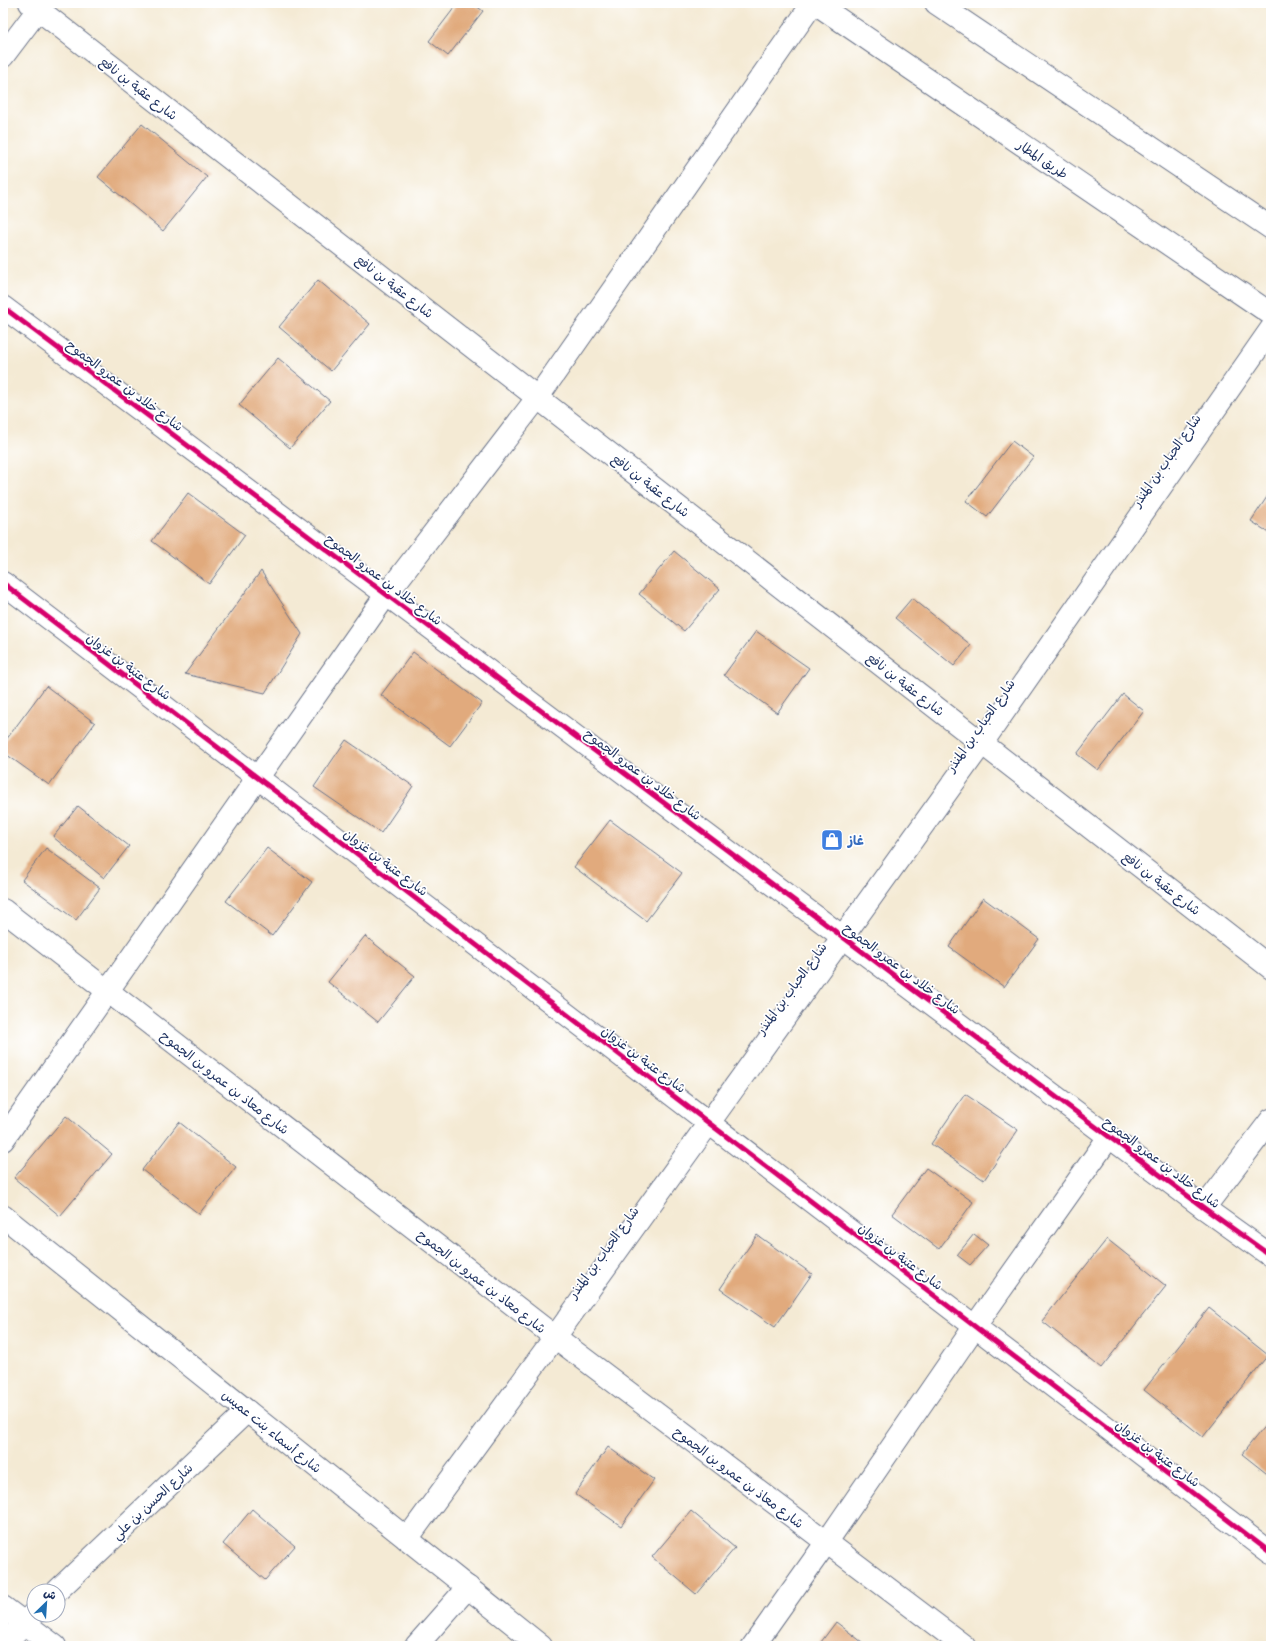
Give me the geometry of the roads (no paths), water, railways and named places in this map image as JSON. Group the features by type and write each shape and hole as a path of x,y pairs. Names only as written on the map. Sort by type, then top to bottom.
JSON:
{"main road":[{"name":"طريق المطار","path":"814,3 1271,314"},
{"path":"3,1140 386,595 538,397 814,3"},
{"path":"936,3 1271,228"},
{"path":"3,56 38,5"},
{"name":"شارع عقبة بن نافع","path":"38,5 1271,968"},
{"name":"شارع خلاد بن عمرو الجموح","path":"3,307 1109,1137 1271,1256"},
{"name":"شارع الحباب بن المنذر","path":"407,1539 555,1337 982,743 1271,329"},
{"name":"شارع عتبة بن غزوان","path":"3,583 1271,1553"},
{"name":"شارع معاذ بن عمرو بن الجموح","path":"3,910 555,1337 964,1646"},
{"path":"1204,1208 1271,1120"},
{"path":"753,1646 826,1543 975,1326 1109,1137"},
{"name":"شارع أسماء بنت عميس","path":"3,1216 541,1646"},
{"name":"شارع الحسن بن علي","path":"65,1583 247,1411"},
{"path":"416,1646 468,1587"},
{"path":"3,1607 26,1617"},
{"path":"3,1645 26,1621"},
{"path":"34,1623 55,1646"}],"place":[{"name":"غاز","path":"832,840"}]}
